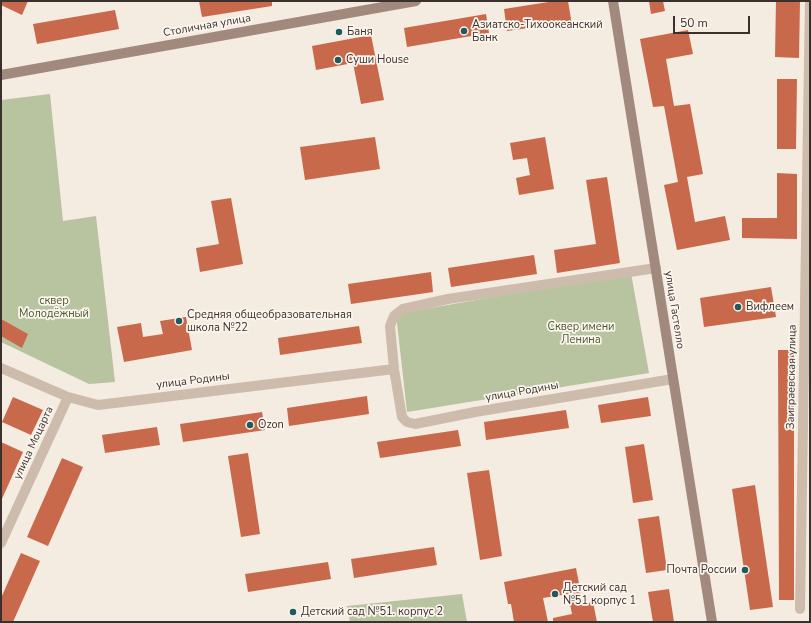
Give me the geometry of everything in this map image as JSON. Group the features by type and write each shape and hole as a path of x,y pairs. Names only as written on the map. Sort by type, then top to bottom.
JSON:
{"street":[{"name":"Столичная улица","path":"1,75 416,1"},
{"name":"улица Гастелло","path":"613,1 712,622"},
{"name":"Заиграевская улица","path":"800,609 810,1"},
{"name":"улица Родины","path":"656,268 448,299 402,309 394,316 390,326 394,369 402,417 408,422 415,424 497,408 673,379"},
{"name":"улица Родины","path":"1,368 68,397 98,405 394,369"},
{"name":"улица Моцарта","path":"1,543 68,397"}],"green space":[{"name":"сквер Молодёжный","path":"50,94 63,221 96,216 115,382 89,384 1,342 1,100"},
{"name":"Сквер имени Ленина","path":"631,273 649,373 407,412 396,314"},
{"path":"462,594 467,622 350,622 347,606"}],"building":[{"path":"1,1 28,1 22,15 1,5"},
{"path":"199,1 272,1 272,6 202,17"},
{"path":"555,1 568,1 572,25 557,27 557,24 507,31 504,9"},
{"path":"649,1 663,1 665,11 651,14"},
{"path":"776,1 800,1 799,58 775,57"},
{"path":"115,10 119,29 37,44 33,24"},
{"path":"486,14 489,33 407,47 404,28"},
{"path":"688,30 693,54 666,59 674,106 690,104 703,174 687,177 695,222 725,216 730,240 677,250 664,185 678,182 664,106 653,107 640,39"},
{"path":"371,35 384,100 361,104 353,63 316,70 312,46"},
{"path":"777,79 797,79 796,149 777,149"},
{"path":"375,137 380,169 305,180 300,147"},
{"path":"545,137 554,189 519,195 516,178 530,175 527,158 513,160 510,143"},
{"path":"777,173 797,174 797,239 742,238 742,218 777,218"},
{"path":"607,177 620,263 557,273 554,250 596,244 586,180"},
{"path":"231,198 243,264 200,272 196,248 219,244 211,201"},
{"path":"534,255 537,274 451,287 448,268"},
{"path":"431,272 433,292 351,304 348,284"},
{"name":"Вифлеем","path":"771,287 776,317 704,327 700,298"},
{"path":"186,317 192,350 124,362 117,327 141,323 143,337 163,334 160,321"},
{"path":"1,319 28,334 22,348 1,336"},
{"path":"359,326 362,343 280,355 278,338"},
{"path":"778,350 794,350 794,600 779,600"},
{"path":"367,396 369,414 289,426 287,408"},
{"path":"13,397 43,410 31,435 2,422"},
{"path":"648,397 651,416 601,423 598,405"},
{"path":"566,410 569,428 486,440 484,422"},
{"path":"262,412 265,430 183,442 180,424"},
{"path":"157,427 160,445 105,453 102,435"},
{"path":"458,430 461,446 380,458 377,442"},
{"path":"1,442 23,452 1,501"},
{"path":"644,444 653,500 633,503 625,447"},
{"path":"248,453 260,534 241,537 228,456"},
{"path":"62,458 83,467 48,546 27,537"},
{"path":"489,470 502,556 480,560 467,473"},
{"path":"755,485 773,607 750,610 732,489"},
{"path":"659,516 667,570 646,573 638,519"},
{"path":"434,547 437,565 354,578 351,559"},
{"path":"21,553 40,561 13,622 1,622 1,598"},
{"path":"328,562 331,579 248,592 245,574"},
{"path":"576,568 583,604 593,602 597,622 553,622 553,618 572,614 568,594 543,598 548,622 514,622 511,604 508,604 504,582"},
{"path":"669,589 674,622 653,622 648,592"}],"place":[{"name":"Азиатско-Тихоокеанский Банк","path":"464,31"},
{"name":"Баня","path":"339,32"},
{"name":"Суши House","path":"338,60"},
{"name":"Вифлеем","path":"738,307"},
{"name":"Средняя общеобразовательная школа №22","path":"179,321"},
{"name":"Ozon","path":"250,425"},
{"name":"Почта России","path":"745,570"},
{"name":"Детский сад №51 корпус 1","path":"555,594"},
{"name":"Детский сад №51. корпус 2","path":"293,612"}]}
